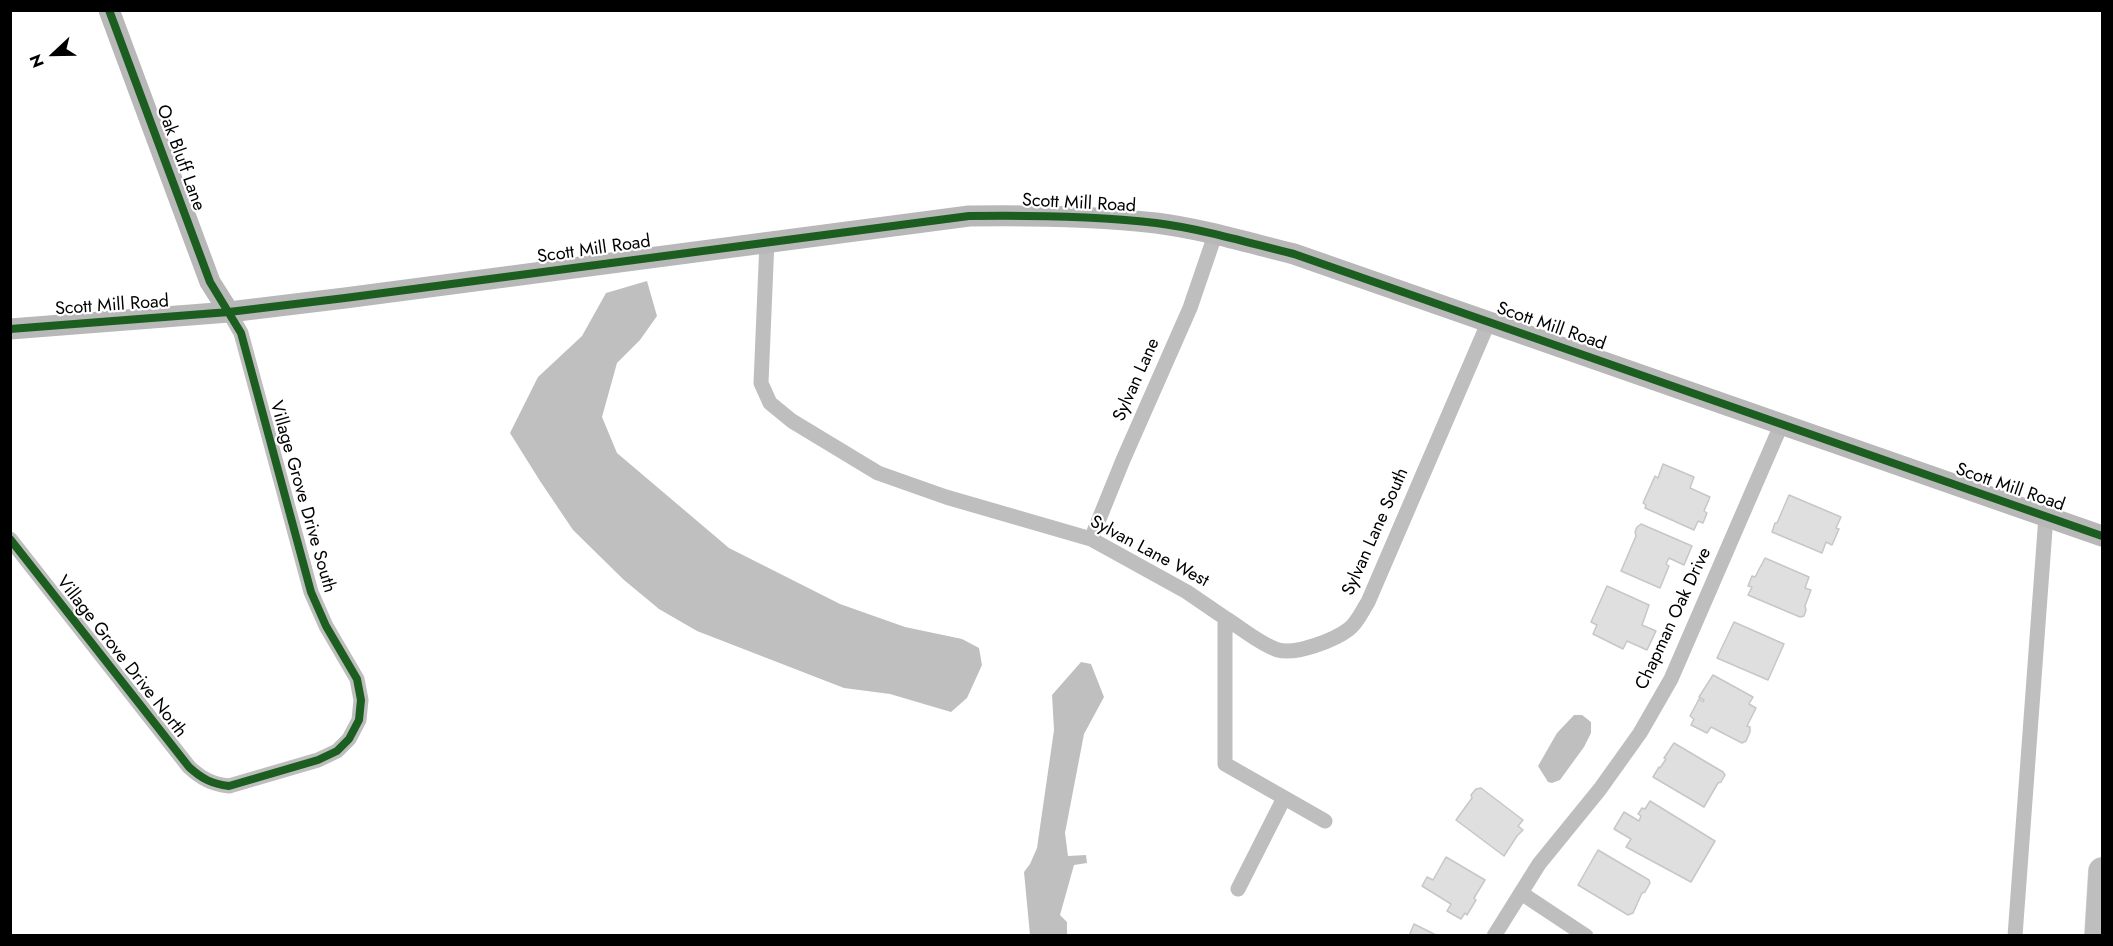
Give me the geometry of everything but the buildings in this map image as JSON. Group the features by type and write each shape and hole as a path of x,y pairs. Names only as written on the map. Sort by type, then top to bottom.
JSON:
{"highway":[{"path":"2098,936 2103,872"}],"street":[{"name":"Oak Bluff Lane","path":"109,10 210,282 228,312"},
{"name":"Scott Mill Road","path":"10,329 228,312 581,268 767,241 980,216 1093,217 1158,224 1294,254 2103,536"},
{"name":"Sylvan Lane","path":"1091,539 1190,308 1215,235"},
{"name":"Sylvan Lane West","path":"767,241 761,383 770,404 792,421 878,473 946,497 1091,539 1187,592 1225,618"},
{"name":"Village Grove Drive South","path":"216,784 229,786 318,760 337,751 349,739 359,720 361,700 357,679 326,626 311,592 241,333 228,312"},
{"name":"Sylvan Lane South","path":"1225,618 1278,650 1296,651 1334,638 1349,629 1368,602 1489,321"},
{"name":"Chapman Oak Drive","path":"1494,936 1539,864 1600,789 1640,733 1671,679 1782,423"},
{"path":"2015,936 2046,516"},
{"name":"Village Grove Drive North","path":"10,539 189,767 201,778 216,784"},
{"path":"1225,618 1225,764 1325,821"},
{"path":"1238,889 1284,798"},
{"path":"1521,893 1586,936"}],"shaded area":[{"path":"647,281 657,316 640,340 617,363 602,417 617,453 729,548 840,604 905,627 962,639 979,648 982,665 967,698 951,712 890,694 844,688 697,631 659,609 624,580 573,530 510,433 538,377 582,336 606,293"},
{"path":"1081,662 1091,664 1104,697 1084,734 1065,833 1068,856 1086,855 1087,863 1074,865 1060,915 1067,922 1067,935 1030,935 1024,872 1037,848 1054,730 1052,695"},
{"path":"1574,715 1582,715 1591,722 1591,733 1584,747 1560,780 1548,782 1538,766 1557,733"}],"cycle path":[{"path":"10,539 189,767 203,778 229,786 318,760 337,751 349,739 359,720 361,700 357,679 326,626 311,592 241,333 210,282 109,10"},
{"path":"10,329 229,312 969,216 1063,216 1156,223 1191,229 1294,254 2102,536"}]}
